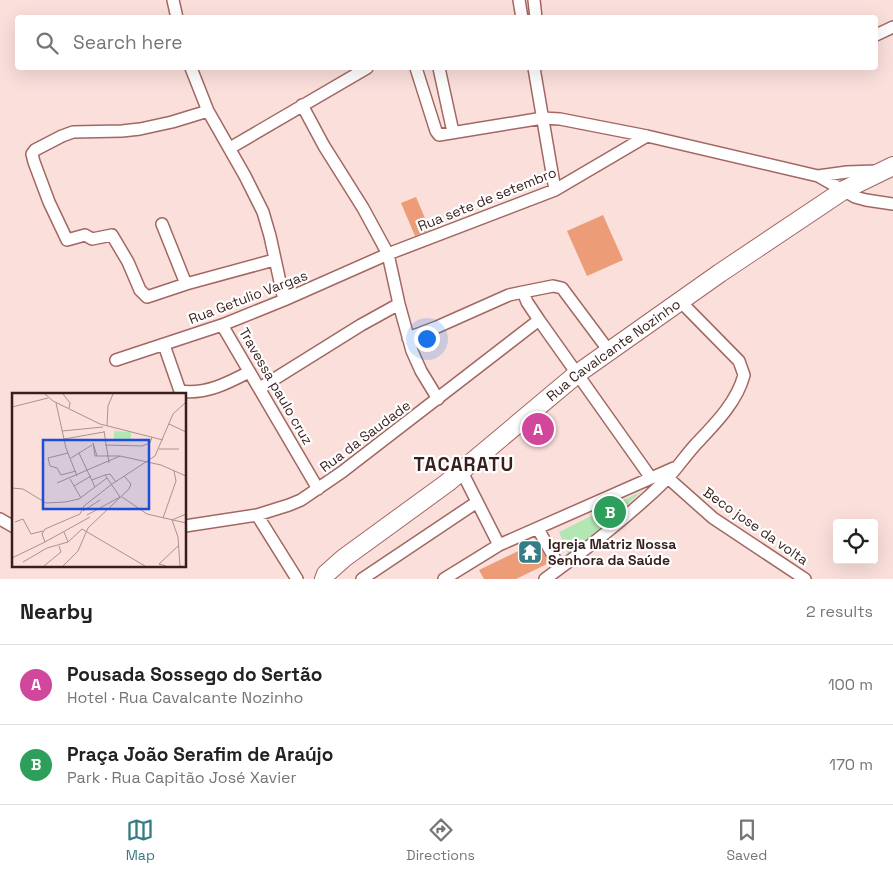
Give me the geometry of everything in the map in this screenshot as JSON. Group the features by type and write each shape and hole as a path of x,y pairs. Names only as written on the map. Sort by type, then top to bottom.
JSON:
{"main road":[{"name":"Rua Cavalcante Nozinho","path":"327,577 344,558 447,483 577,374 844,190 887,169"}],"street":[{"path":"173,0 176,15"},
{"path":"519,0 522,15"},
{"path":"534,0 536,15"},
{"path":"878,34 893,27"},
{"path":"192,70 208,111 230,148 263,212 284,300"},
{"path":"230,148 363,70"},
{"path":"417,70 437,135 543,118 560,119 648,136 818,176 855,197 893,204"},
{"path":"439,70 450,133"},
{"path":"536,70 555,190"},
{"path":"302,105 388,254 408,338 421,370 438,400"},
{"path":"208,111 140,129 73,132 62,136 35,150 32,154 42,185 66,239 70,240 85,235 92,239 112,235 128,262 140,290 145,296 150,297 186,284 274,260"},
{"name":"Rua sete de setembro","path":"388,254 555,190 648,136"},
{"path":"818,176 887,169"},
{"path":"162,224 186,284"},
{"name":"Rua Getulio Vargas","path":"116,360 222,324 284,300 388,254"},
{"path":"408,338 509,295 524,297 553,286 562,288 609,351"},
{"path":"524,297 651,478"},
{"path":"545,579 590,546 668,478 715,425 736,394 744,375 738,361 680,302"},
{"path":"260,388 361,325 399,304"},
{"name":"Rua da Saudade","path":"186,526 257,515 289,505 318,489 438,400 539,320"},
{"name":"Travessa paulo cruz","path":"222,324 318,489"},
{"path":"164,344 180,391 189,392 215,388 250,372"},
{"path":"448,578 499,545 676,468"},
{"path":"461,470 499,545"},
{"name":"Beco jose da volta","path":"668,478 713,518 805,579"},
{"path":"362,579 477,502"},
{"path":"257,515 297,579"},
{"path":"0,519 12,526"},
{"path":"538,529 560,568"}],"green space":[{"path":"642,491 570,558 559,532"}],"building":[{"path":"416,197 430,230 415,236 401,203"},
{"path":"603,215 623,260 587,276 567,231"},
{"name":"Igreja Matriz Nossa Senhora da Saúde","path":"537,542 549,563 516,579 484,579 479,570"}],"place":[{"name":"Pousada Sossego do Sertão","path":"538,429"},
{"name":"Praça João Serafim de Araújo","path":"610,512"},
{"name":"Igreja Matriz Nossa Senhora da Saúde","path":"530,552"}],"district":[{"name":"TACARATU","path":"464,464"}]}
